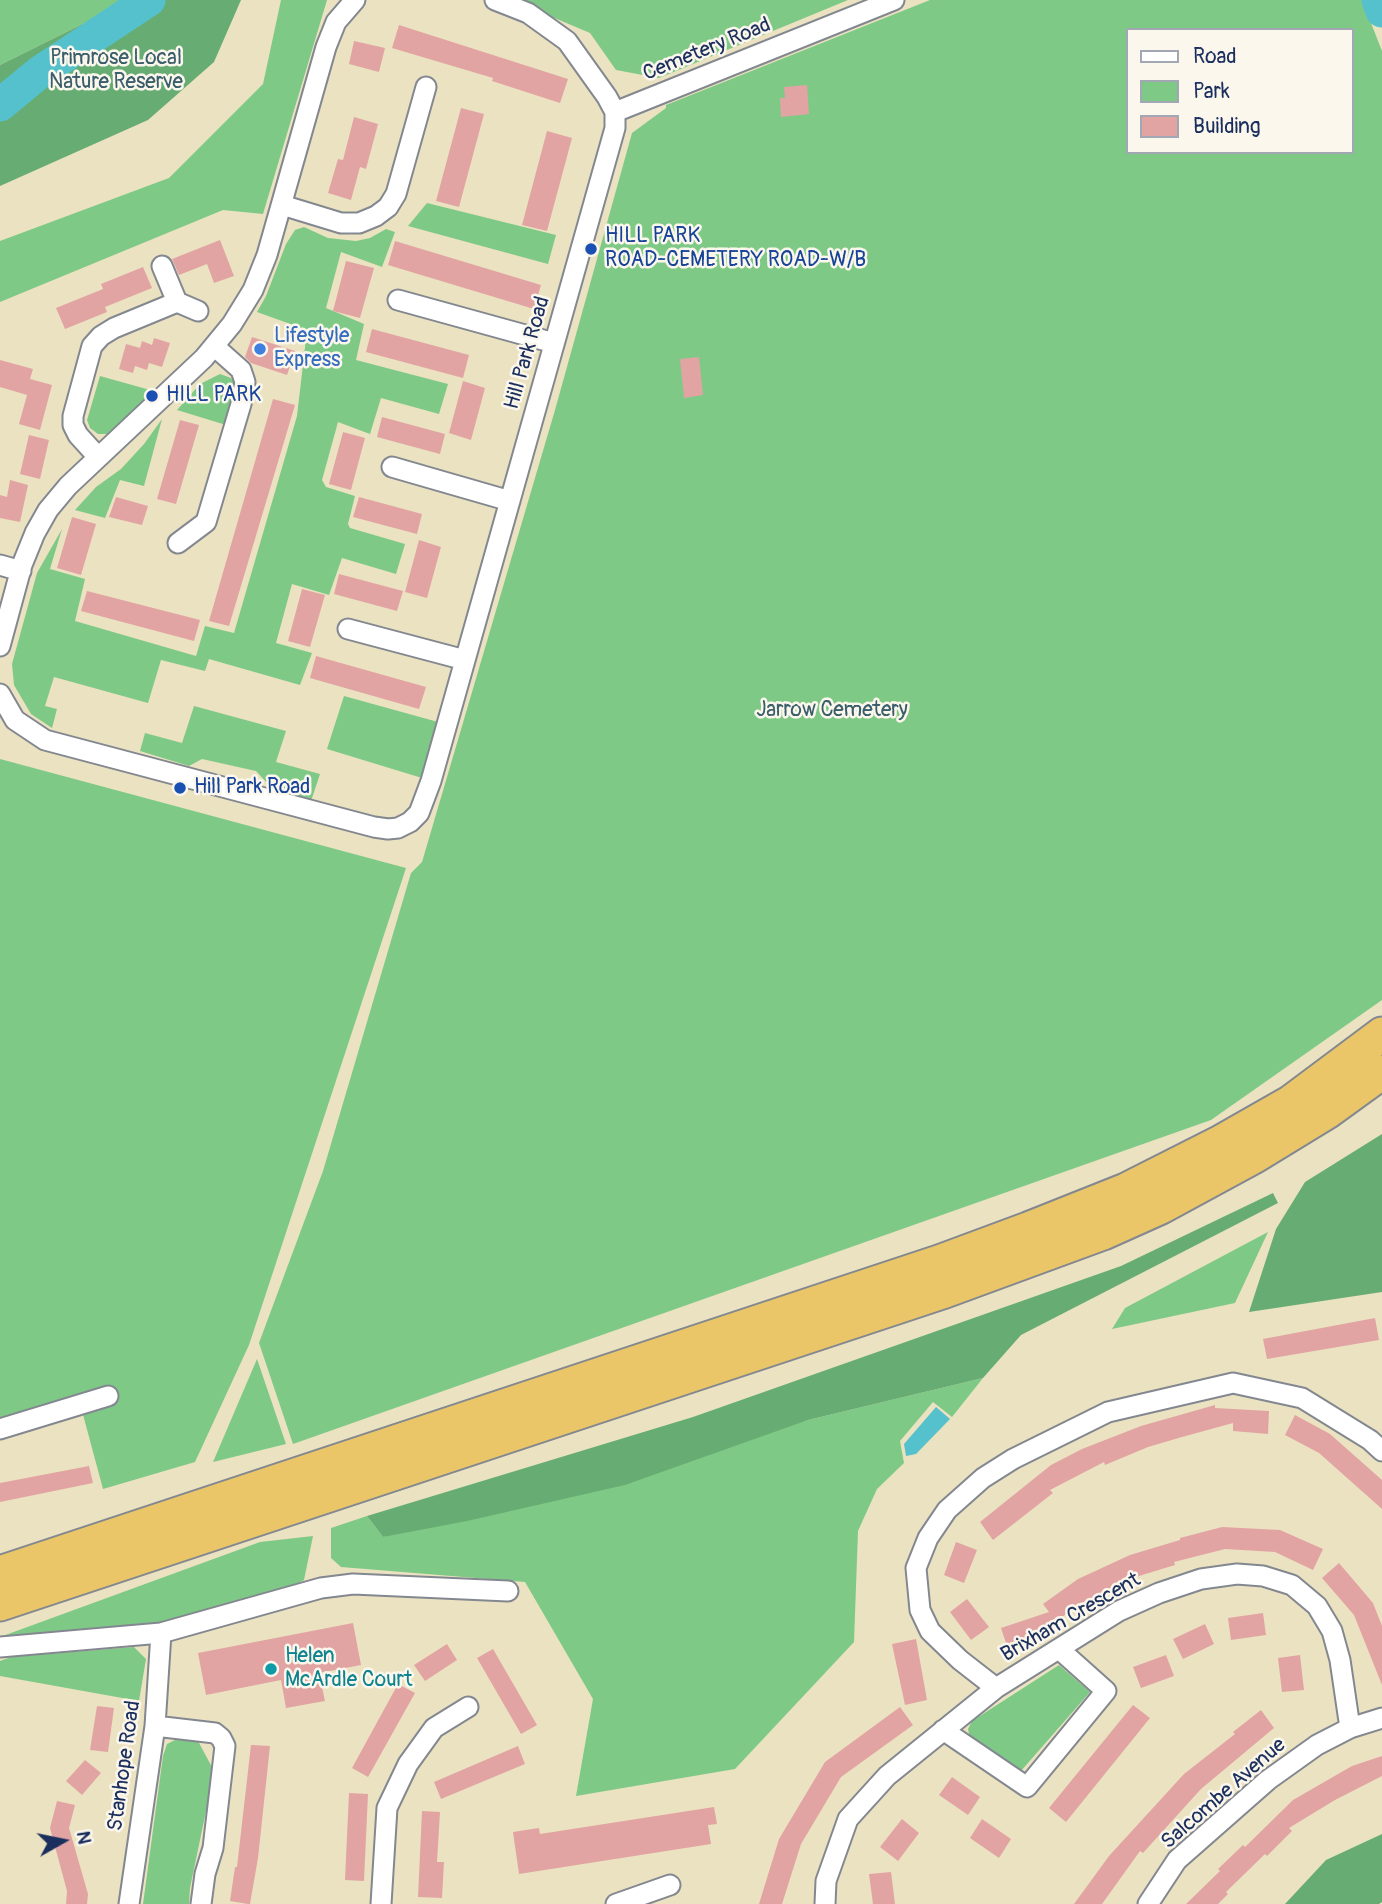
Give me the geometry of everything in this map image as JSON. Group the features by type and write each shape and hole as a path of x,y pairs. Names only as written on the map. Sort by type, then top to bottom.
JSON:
{"highway":[{"path":"0,1604 382,1462 939,1262 1126,1190 1219,1143 1291,1102 1382,1034"},
{"path":"0,1573 382,1462 945,1291 1103,1233 1161,1207 1255,1156 1327,1112 1382,1072"},
{"path":"0,1551 180,1496 288,1467 382,1462"},
{"path":"0,1626 264,1528 382,1462"}],"street":[{"path":"0,646 21,570 35,533 48,510 68,486 214,346 233,324 253,290 267,255 326,47 336,22 355,0"},
{"path":"495,0 528,13 567,41 597,81 615,112"},
{"name":"Cemetery Road","path":"615,112 894,0"},
{"path":"282,205 341,223 359,223 376,216 388,206 396,194 426,87"},
{"name":"Hill Park Road","path":"0,694 15,720 44,740 388,829 410,822 425,801 615,128 615,112"},
{"path":"162,266 177,302 198,311"},
{"path":"398,300 554,343"},
{"path":"99,457 78,435 73,425 73,416 92,346 114,328 177,302"},
{"path":"178,543 206,522 241,404 245,382 241,370 214,346"},
{"path":"392,467 509,502"},
{"path":"0,565 21,570"},
{"path":"348,629 465,660"},
{"path":"996,1688 929,1631 920,1610 916,1568 929,1538 947,1510 983,1478 1013,1459 1108,1412 1233,1383 1301,1398 1370,1440 1382,1451"},
{"path":"0,1429 108,1396"},
{"name":"Brixham Crescent","path":"825,1904 826,1881 848,1819 887,1776 996,1688 1119,1611 1159,1593 1201,1579 1237,1574 1263,1576 1292,1585 1317,1606 1332,1631 1340,1660 1350,1728"},
{"path":"0,1647 161,1633 321,1588 370,1584 508,1591"},
{"name":"Stanhope Road","path":"128,1904 155,1726 161,1633"},
{"path":"943,1730 1027,1787 1106,1691 1059,1649"},
{"path":"381,1904 387,1808 408,1764 434,1728 468,1707"},
{"name":"Salcombe Avenue","path":"1148,1904 1178,1860 1268,1780 1317,1745 1350,1728 1382,1718"},
{"path":"155,1726 215,1733 225,1746 213,1848 205,1874 201,1904"},
{"path":"616,1904 670,1885"}],"green space":[{"path":"0,0 131,0 0,65"},
{"name":"Primrose Local Nature Reserve","path":"131,0 241,0 214,62 148,120 0,186 0,65"},
{"path":"281,0 327,0 263,214 223,210 0,302 0,241 169,178 263,84"},
{"path":"512,0 848,0 659,78 616,70 590,33"},
{"name":"Jarrow Cemetery","path":"930,0 1362,0 1382,51 1382,1000 1211,1120 293,1444 259,1343 323,1171 411,873 422,862 555,410 632,133 666,108 666,105"},
{"path":"427,203 556,235 548,264 408,226"},
{"path":"304,227 328,238 356,241 370,238 386,229 395,232 382,267 341,252 326,308 364,324 356,360 448,384 439,414 381,398 370,434 338,422 322,480 326,487 355,496 348,524 350,528 405,544 396,574 342,558 329,595 292,584 276,643 312,653 300,685 209,659 205,671 161,660 148,703 54,677 45,706 57,709 52,728 31,714 14,685 12,664 37,573 62,529 50,569 85,579 75,621 196,656 205,626 234,633 297,416 307,330 257,312 286,244 295,230"},
{"path":"220,374 231,378 237,387 226,425 177,410 200,384"},
{"path":"100,376 150,390 146,399 107,434 98,434 90,428 87,420"},
{"path":"162,419 144,486 120,480 105,518 75,510 96,487 121,469"},
{"path":"344,696 438,722 422,778 327,749"},
{"path":"194,706 286,731 276,762 320,774 311,801 269,785 256,771 202,759 189,766 140,751 145,733 182,743"},
{"path":"0,759 406,868 249,1345 195,1462 103,1489 78,1396 0,1418"},
{"path":"1382,1134 1382,1292 1249,1312 1276,1229 1305,1182"},
{"path":"1273,1193 1278,1203 1021,1335 983,1378 808,1420 625,1485 467,1521 383,1537 367,1516 693,1417 1121,1266"},
{"path":"1268,1232 1235,1303 1112,1329 1125,1308"},
{"path":"257,1359 286,1444 213,1462"},
{"path":"983,1378 952,1417 933,1402 900,1441 904,1463 877,1489 858,1531 854,1642 735,1769 576,1796 593,1699 525,1582 341,1567 331,1558 331,1528 367,1516 383,1537 808,1420"},
{"path":"313,1536 304,1580 291,1587 148,1627 0,1637 260,1542"},
{"path":"134,1647 146,1659 139,1701 0,1676 0,1661 11,1657"},
{"path":"1059,1665 1090,1692 1021,1771 970,1739 968,1729 972,1721"},
{"path":"175,1740 198,1741 213,1769 189,1904 143,1904 163,1756 167,1744"},
{"path":"1382,1834 1382,1902 1285,1904 1326,1860"}],"water":[{"path":"936,1407 950,1419 916,1454 906,1456 904,1444"}],"building":[{"path":"399,25 568,79 560,103 492,81 493,78 392,48"},
{"path":"354,41 385,48 379,72 349,64"},
{"path":"807,85 809,114 781,117 780,98 785,98 784,87"},
{"path":"461,108 484,114 459,207 436,201"},
{"path":"354,117 378,124 366,169 360,167 351,200 328,193 338,159 343,160"},
{"path":"547,131 572,138 547,231 522,225"},
{"path":"220,240 234,276 214,283 207,264 179,275 172,259"},
{"path":"395,241 541,285 534,309 388,265"},
{"path":"346,261 374,268 360,318 333,311"},
{"path":"143,267 152,288 105,307 107,312 65,329 56,308 103,289 101,284"},
{"path":"372,329 469,355 463,378 366,352"},
{"path":"252,337 295,351 287,375 251,363 245,357"},
{"path":"154,338 170,343 162,367 149,363 147,370 135,366 133,373 119,369 126,344 140,348 142,341 152,345"},
{"path":"699,357 703,395 684,398 680,359"},
{"path":"0,360 33,369 30,379 52,385 40,430 19,424 27,395 0,387"},
{"path":"463,381 485,388 471,440 449,433"},
{"path":"273,399 295,405 229,626 209,621"},
{"path":"382,417 445,434 440,454 377,437"},
{"path":"180,420 199,425 176,504 157,499"},
{"path":"343,432 365,438 351,490 329,484"},
{"path":"29,435 49,440 40,479 20,474"},
{"path":"10,480 28,485 20,522 0,518 0,495 7,497"},
{"path":"116,497 148,506 142,525 109,517"},
{"path":"359,497 422,514 417,534 353,517"},
{"path":"72,517 96,524 81,575 57,568"},
{"path":"419,540 441,547 427,598 405,592"},
{"path":"339,574 403,591 397,611 334,594"},
{"path":"302,589 325,595 310,647 288,641"},
{"path":"87,591 200,620 194,641 81,611"},
{"path":"316,656 426,687 419,709 310,678"},
{"path":"1375,1318 1379,1340 1267,1359 1263,1339"},
{"path":"1215,1405 1215,1408 1269,1411 1268,1434 1233,1431 1233,1423 1148,1447 1105,1465 1104,1462 1050,1490 1053,1493 993,1540 980,1522 1051,1465 1082,1449 1141,1426"},
{"path":"1295,1415 1330,1434 1382,1480 1382,1509 1319,1453 1285,1435"},
{"path":"89,1466 93,1483 0,1502 0,1483"},
{"path":"1222,1527 1280,1530 1323,1549 1313,1570 1275,1552 1225,1549 1174,1562 1175,1565 1139,1576 1087,1600 1040,1632 1042,1638 1008,1649 1001,1628 1049,1612 1043,1604 1078,1579 1130,1555"},
{"path":"956,1542 977,1550 964,1583 944,1575"},
{"path":"1339,1563 1373,1603 1382,1626 1382,1685 1354,1615 1322,1578"},
{"path":"967,1599 989,1627 971,1640 950,1612"},
{"path":"1263,1613 1266,1635 1231,1640 1228,1618"},
{"name":"Helen McArdle Court","path":"353,1623 361,1665 319,1673 325,1701 286,1708 281,1680 206,1695 198,1653"},
{"path":"1205,1624 1214,1644 1183,1659 1173,1639"},
{"path":"916,1639 927,1700 905,1705 892,1644"},
{"path":"447,1644 457,1660 425,1681 414,1665"},
{"path":"493,1649 537,1725 521,1734 477,1658"},
{"path":"1166,1655 1174,1676 1141,1688 1133,1667"},
{"path":"1300,1655 1304,1690 1282,1692 1278,1658"},
{"path":"398,1684 415,1693 368,1777 352,1768"},
{"path":"1133,1705 1150,1718 1066,1822 1049,1808"},
{"path":"97,1706 114,1708 108,1752 90,1750"},
{"path":"900,1707 913,1725 841,1777 801,1844 782,1904 759,1904 779,1839 825,1762"},
{"path":"1261,1710 1274,1728 1201,1789 1143,1853 1140,1851 1102,1904 1074,1904 1109,1856 1184,1774"},
{"path":"251,1745 270,1746 258,1858 248,1904 230,1901 237,1867"},
{"path":"518,1746 525,1764 441,1799 434,1782"},
{"path":"1382,1756 1382,1776 1289,1828 1292,1831 1226,1892 1228,1894 1218,1904 1186,1904 1220,1871 1218,1869 1293,1800 1352,1766"},
{"path":"85,1760 101,1773 82,1795 66,1781"},
{"path":"952,1777 980,1797 968,1815 939,1795"},
{"path":"349,1793 368,1794 364,1881 345,1880"},
{"path":"57,1801 75,1805 69,1828 88,1894 87,1904 66,1904 67,1891 50,1828"},
{"path":"714,1807 717,1824 708,1825 711,1844 519,1874 513,1832 539,1828 540,1834"},
{"path":"422,1811 440,1812 437,1862 444,1862 442,1898 418,1897"},
{"path":"902,1819 919,1833 898,1861 880,1847"},
{"path":"982,1819 1011,1839 999,1858 970,1838"},
{"path":"891,1872 895,1904 873,1904 869,1874"}],"waterway":[{"path":"0,105 40,72 149,0"},
{"path":"1378,0 1382,11"}],"place":[{"name":"HILL PARK ROAD-CEMETERY ROAD-W/B","path":"591,249"},
{"name":"Lifestyle Express","path":"260,349"},
{"name":"HILL PARK","path":"152,396"},
{"name":"Hill Park Road","path":"180,788"},
{"name":"Helen McArdle Court","path":"271,1669"}]}
